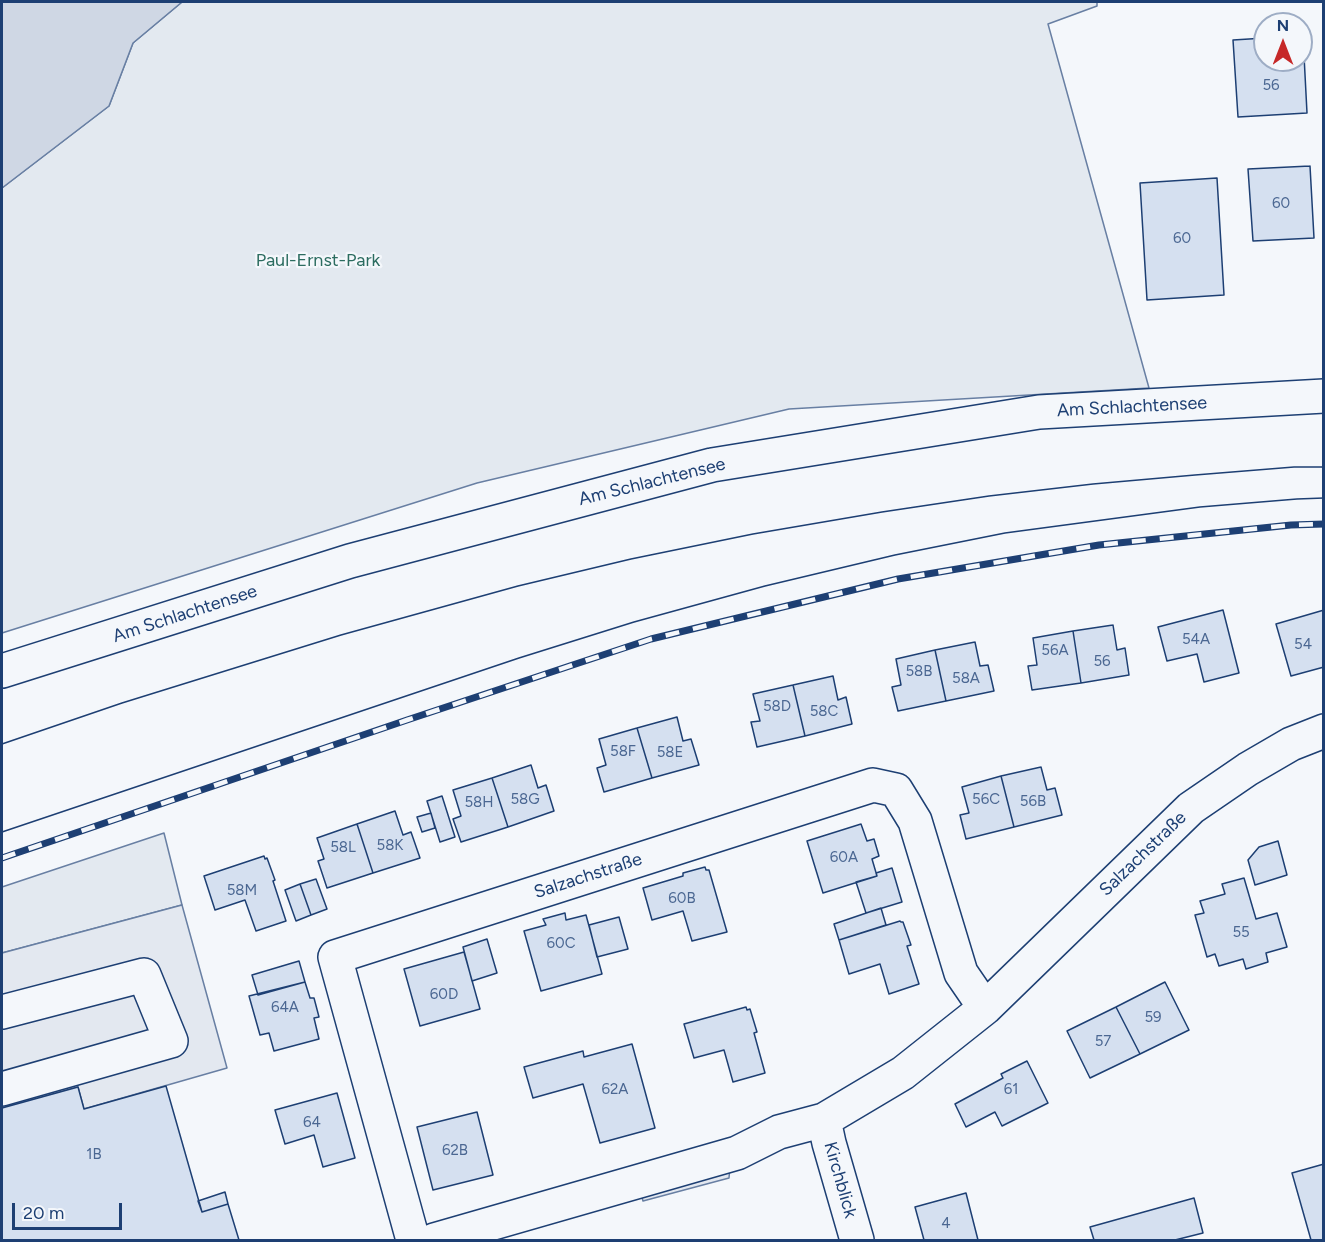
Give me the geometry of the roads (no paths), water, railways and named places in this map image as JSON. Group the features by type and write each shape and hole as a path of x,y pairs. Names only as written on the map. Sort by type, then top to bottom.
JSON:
{"street":[{"name":"Am Schlachtensee","path":"2,671 350,561 712,465 1040,412 1323,396"},
{"name":"Salzachstraße","path":"434,1240 738,1153 779,1132 824,1119 903,1073 985,1008 1191,808 1248,769 1292,744 1323,731"},
{"name":"Salzachstraße","path":"413,1240 335,957 873,785 896,790 915,821 961,973 985,1008"},
{"path":"2,1012 144,975 171,1041 2,1089"},
{"name":"Kirchblick","path":"824,1119 857,1240"}],"tram line":[{"path":"2,744 122,703 341,635 518,586 631,559 753,534 989,496 1195,475 1294,467 1324,467"},
{"path":"2,832 519,658 634,622 765,586 895,555 1005,533 1200,507 1324,498"}],"railway":[{"path":"2,858 651,639 898,579 1099,545 1291,525 1324,524"}],"park label":[{"name":"Paul-Ernst-Park","path":"318,261"}]}
